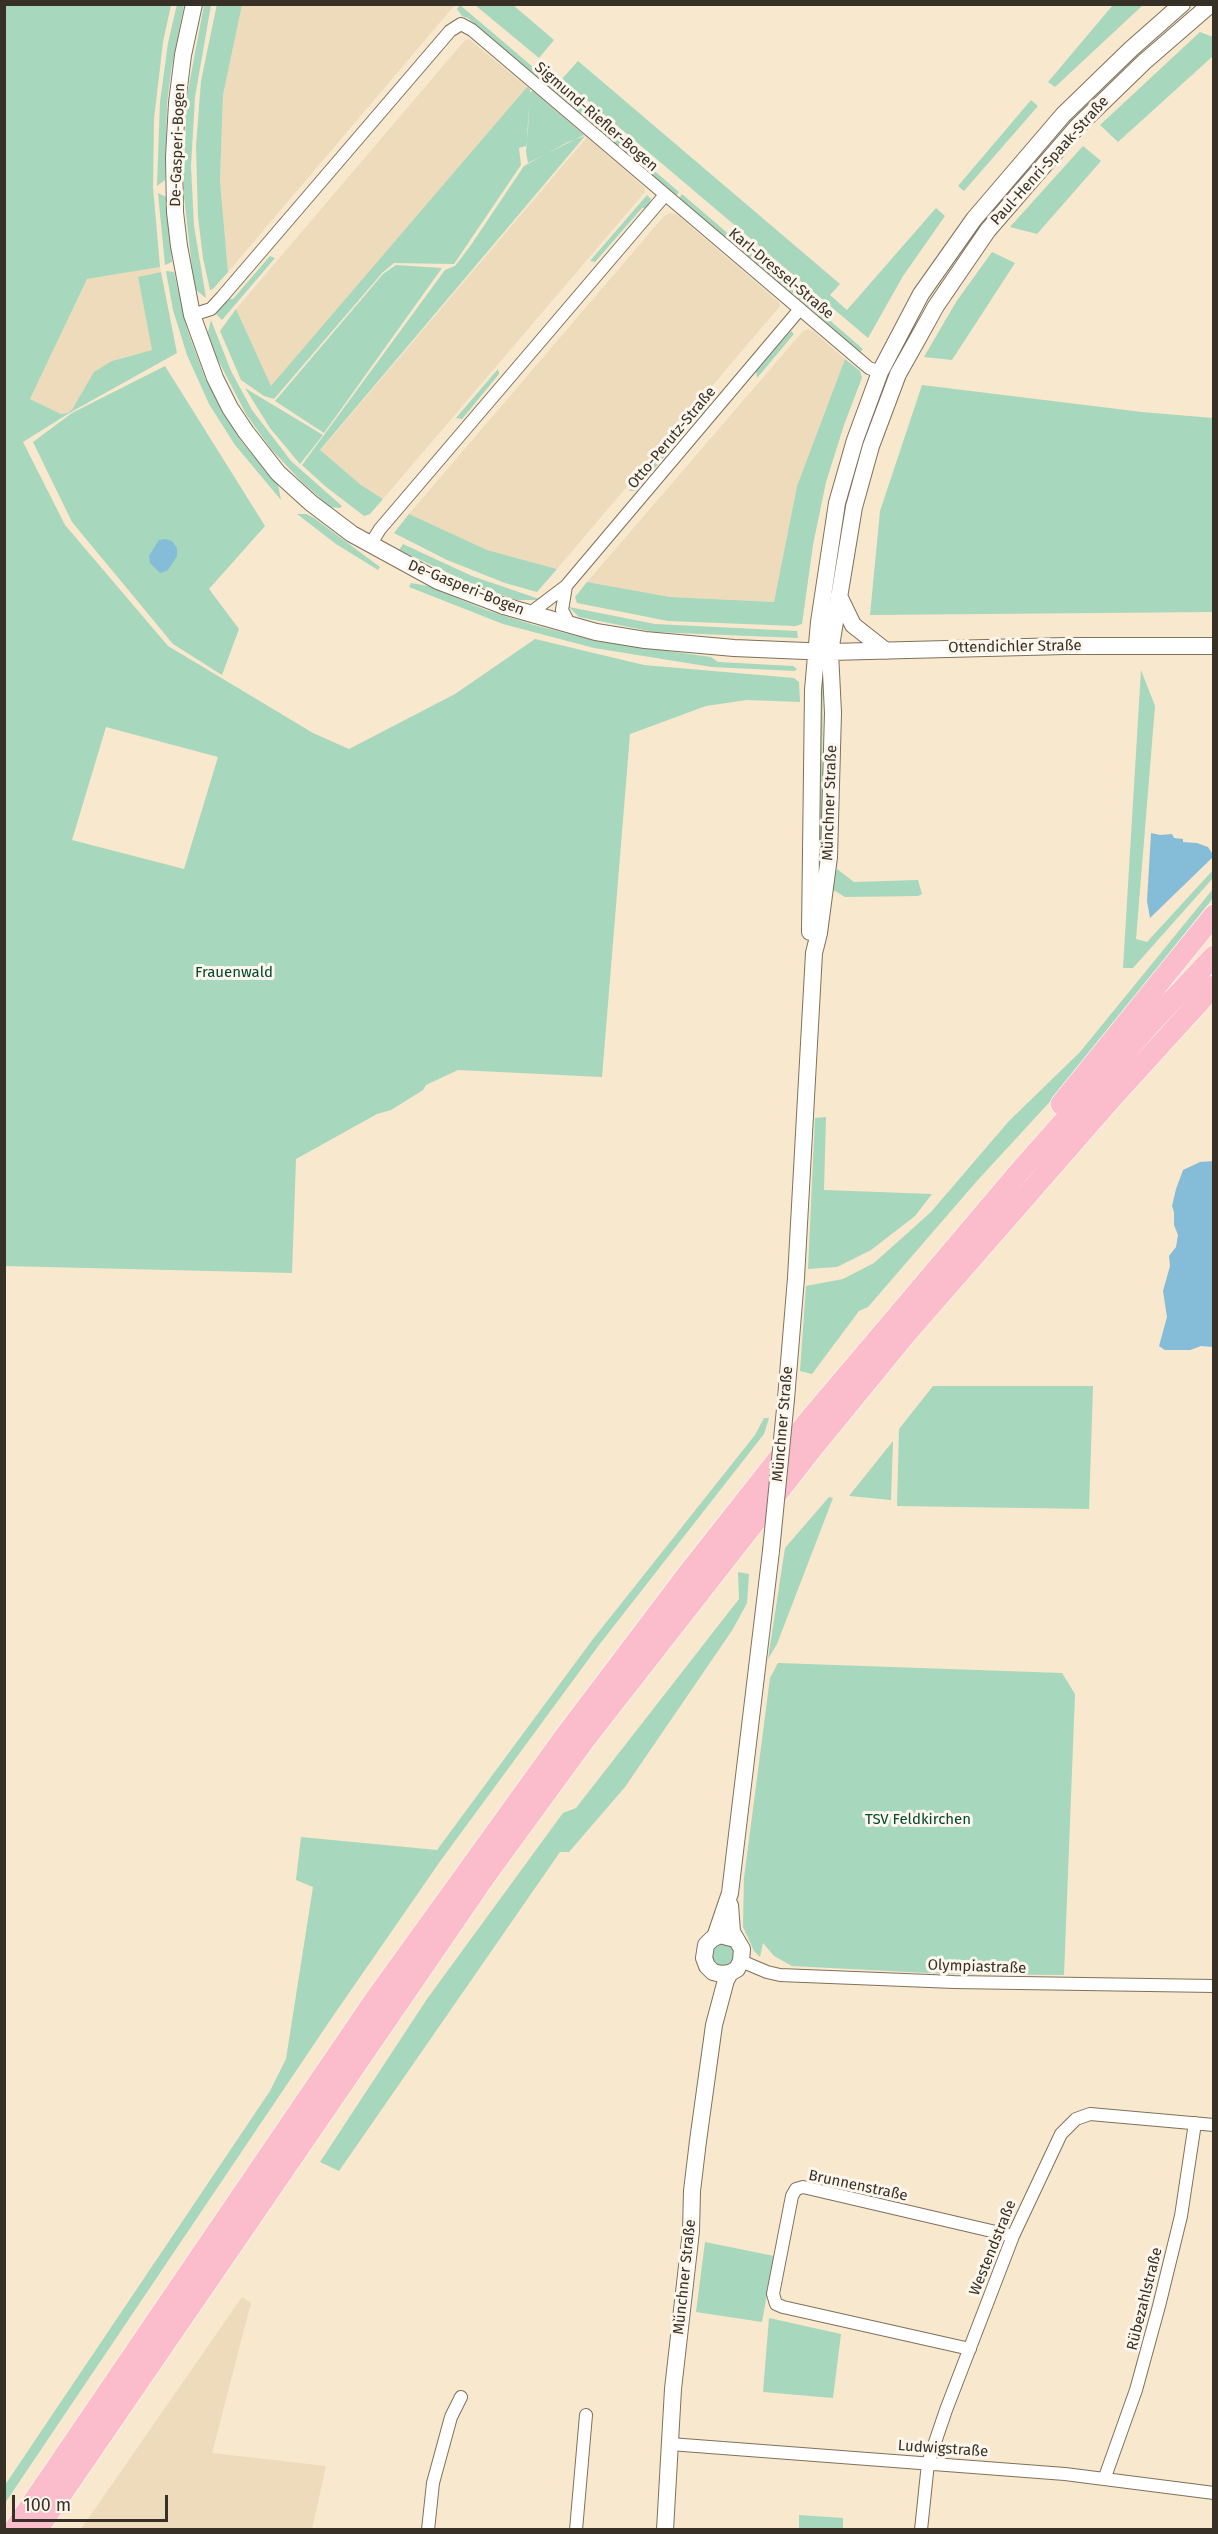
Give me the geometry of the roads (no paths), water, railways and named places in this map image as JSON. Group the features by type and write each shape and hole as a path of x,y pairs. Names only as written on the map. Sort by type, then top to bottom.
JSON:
{"highway":[{"path":"1019,1172 1035,1136 1214,915"},
{"path":"14,2529 374,2001 568,1732 689,1572 809,1420 1019,1172 1151,1023 1214,956"},
{"path":"37,2529 479,1885 586,1738 708,1580 905,1335 1111,1099 1214,986"}],"main road":[{"name":"De-Gasperi-Bogen","path":"194,4 183,55 177,102 174,157 175,212 179,246 192,315 215,378 230,408 278,473 311,503 370,545 438,581 529,614 596,632 677,644 823,652"},
{"name":"Paul-Henri-Spaak-Straße","path":"823,652 826,566 837,503 855,440 880,372 921,294 974,219 1063,115 1131,49 1182,4"},
{"name":"Paul-Henri-Spaak-Straße","path":"823,652 839,594 854,507 870,446 898,374 936,306 988,230 1032,177 1192,10 1211,4"},
{"path":"839,594 853,625 886,651"},
{"name":"Ottendichler Straße","path":"823,652 1033,646 1214,646"},
{"name":"Münchner Straße","path":"665,2529 673,2389 691,2231 692,2191 714,2025 728,1969 742,1949 732,1932 730,1893 771,1551 786,1399 800,1221 814,953 819,933 829,857 833,713 823,652"},
{"name":"Münchner Straße","path":"728,1969 707,1966 703,1953 708,1942 715,1937 730,1893"},
{"path":"715,1937 726,1935 735,1940"}],"street":[{"name":"Sigmund-Riefler-Bogen","path":"192,315 211,309 450,31 461,24 472,30 665,195"},
{"name":"Karl-Dressel-Straße","path":"665,195 868,368 880,372"},
{"path":"370,545 389,517 665,195"},
{"name":"Otto-Perutz-Straße","path":"529,614 566,586 800,309"},
{"path":"566,586 561,610 570,625"},
{"name":"Olympiastraße","path":"728,1969 780,1975 954,1982 1214,1986"},
{"name":"Westendstraße","path":"921,2529 928,2463 1013,2235 1061,2134 1076,2119 1090,2114 1214,2125"},
{"name":"Rübezahlstraße","path":"1105,2477 1137,2388 1162,2295 1181,2216 1195,2123"},
{"name":"Brunnenstraße","path":"970,2349 776,2304 773,2294 792,2196 796,2190 803,2187 1013,2235"},
{"path":"428,2529 433,2483 460,2397"},
{"path":"576,2529 585,2415"},
{"name":"Ludwigstraße","path":"670,2444 1105,2477 1214,2493"}],"water":[{"path":"159,540 172,541 177,548 177,556 168,570 160,573 150,563 149,556"},
{"path":"1151,833 1172,834 1174,838 1183,839 1183,842 1208,847 1214,856 1150,918 1147,901"},
{"path":"1213,1161 1213,1347 1165,1350 1159,1346 1167,1317 1163,1291 1170,1266 1169,1256 1176,1247 1178,1235 1174,1225 1172,1206 1176,1189 1183,1170 1200,1162"}],"park label":[{"name":"Frauenwald","path":"234,973"},
{"name":"TSV Feldkirchen","path":"918,1820"}]}
